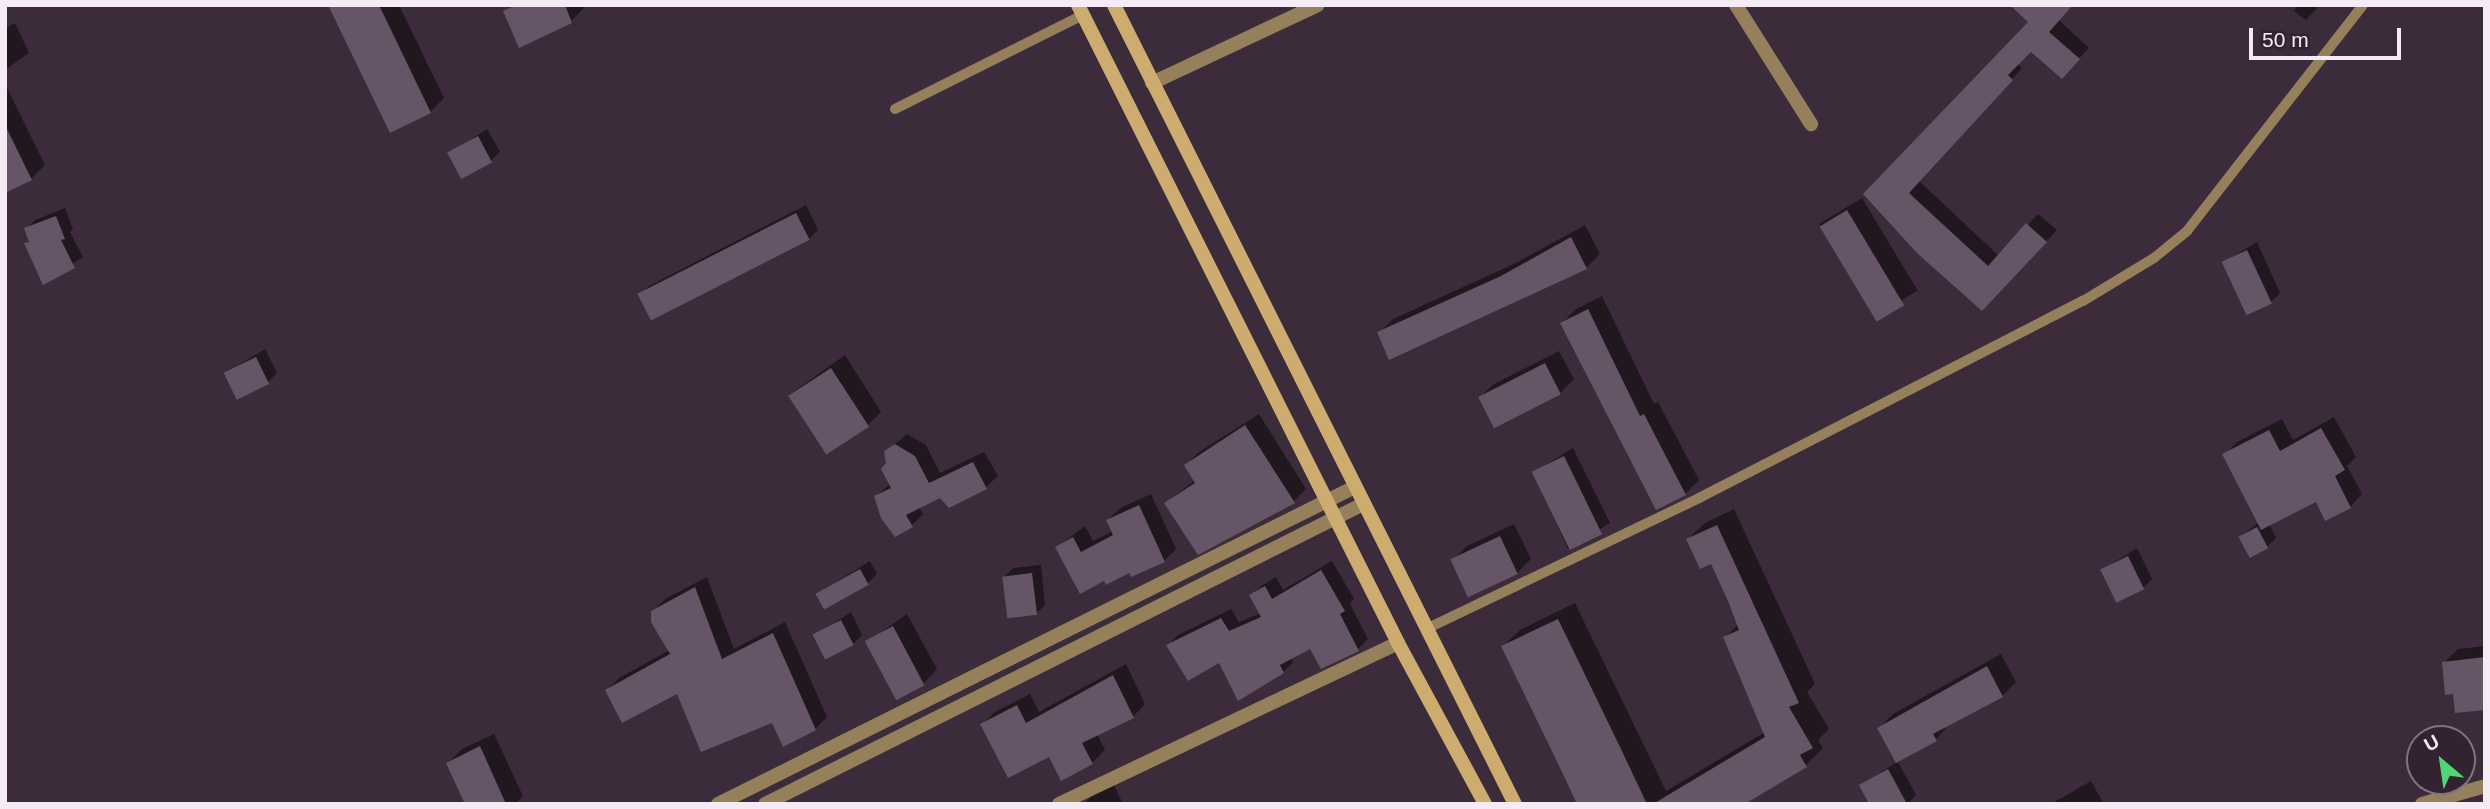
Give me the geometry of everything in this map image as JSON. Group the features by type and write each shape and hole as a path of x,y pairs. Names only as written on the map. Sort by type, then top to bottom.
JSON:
{"street":[{"path":"1114,5 1361,505 1515,804"},
{"path":"1152,83 1318,5"},
{"path":"1736,5 1811,124"},
{"path":"1080,10 1326,502 1485,804"},
{"path":"718,804 1353,488"},
{"path":"765,804 1361,505"},
{"path":"1059,804 1398,643"},
{"path":"2422,804 2485,786"}],"lane":[{"path":"1426,629 1724,485 2083,301 2154,258 2187,231 2363,5"},
{"path":"895,109 1080,10"}],"building":[{"path":"328,5 379,5 431,113 390,133"},
{"path":"516,5 565,5 572,23 519,48 503,11"},
{"path":"2010,5 2073,5 2049,32 2080,59 2062,79 2031,52 2008,75 2013,80 1909,193 1988,266 2026,223 2047,242 1982,311 1917,253 1863,194 2028,22"},
{"path":"5,125 32,180 5,193"},
{"path":"478,136 492,162 461,179 447,152"},
{"path":"1847,210 1904,305 1877,322 1820,226"},
{"path":"796,213 810,240 651,321 637,294"},
{"path":"56,216 65,239 61,240 75,268 43,285 24,243 29,242 24,228"},
{"path":"1571,237 1587,269 1389,360 1377,332 1501,276"},
{"path":"2247,250 2272,303 2247,315 2222,262"},
{"path":"1588,309 1640,416 1644,414 1686,495 1656,510 1560,323"},
{"path":"256,357 269,384 237,400 224,373"},
{"path":"1545,363 1561,394 1494,428 1478,397"},
{"path":"831,368 869,427 826,454 788,396"},
{"path":"1245,425 1295,503 1198,555 1164,503 1195,483 1184,465"},
{"path":"2321,428 2345,470 2335,476 2351,508 2325,521 2316,502 2261,530 2222,454 2269,430 2280,451"},
{"path":"895,444 915,456 929,483 973,462 987,489 949,508 940,498 906,515 913,527 895,537 881,518 874,496 891,488 881,469 886,463 884,451"},
{"path":"1564,456 1602,534 1570,550 1532,472"},
{"path":"1139,505 1165,562 1131,577 1129,573 1106,585 1104,581 1080,594 1055,547 1073,537 1081,552 1113,535 1106,520"},
{"path":"1717,525 1799,703 1789,707 1813,748 1800,755 1807,767 1745,804 1653,804 1765,737 1723,637 1739,630 1728,601 1711,564 1700,569 1686,539"},
{"path":"2257,527 2268,548 2250,558 2238,537"},
{"path":"1500,536 1518,574 1468,597 1450,559"},
{"path":"2128,556 2144,589 2116,603 2100,570"},
{"path":"860,569 869,585 824,609 815,594"},
{"path":"1321,570 1345,611 1340,614 1359,651 1321,669 1310,649 1280,665 1284,673 1238,701 1219,663 1188,681 1166,645 1221,618 1229,631 1261,617 1249,595 1265,586 1272,599"},
{"path":"1032,573 1037,615 1007,618 1002,577"},
{"path":"695,587 722,659 773,633 816,730 783,747 772,723 701,752 677,694 622,723 605,690 670,654 651,622 651,611"},
{"path":"1558,619 1647,804 1577,804 1501,646"},
{"path":"841,620 854,645 825,659 812,635"},
{"path":"893,626 924,685 896,700 865,641"},
{"path":"2485,657 2485,710 2455,713 2453,694 2445,695 2442,662"},
{"path":"1987,666 2003,697 1933,734 1937,741 1896,763 1877,728"},
{"path":"1113,675 1134,718 1082,743 1093,764 1061,781 1049,757 1008,778 980,724 1017,705 1026,723"},
{"path":"480,746 506,804 465,804 446,763"},
{"path":"1888,769 1907,804 1869,804 1859,785"}]}
